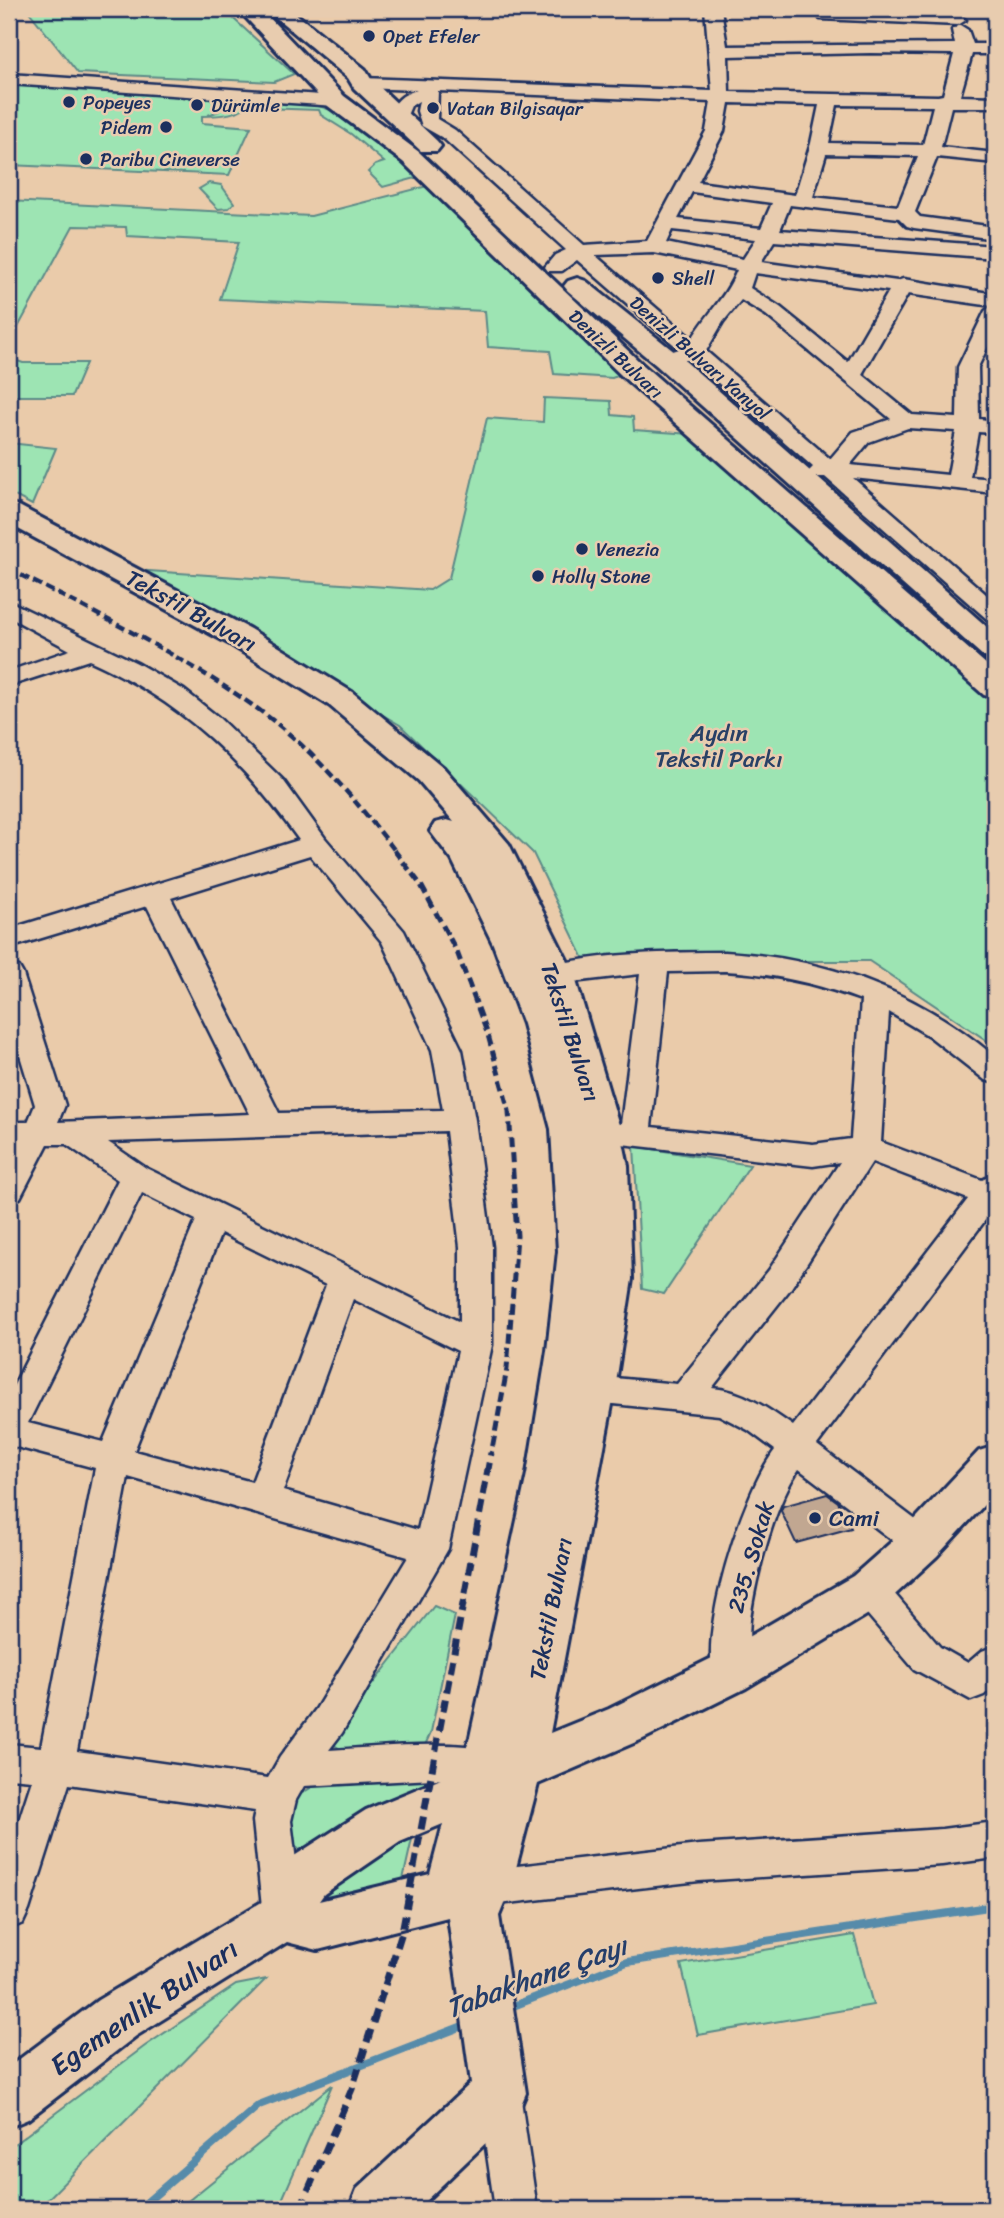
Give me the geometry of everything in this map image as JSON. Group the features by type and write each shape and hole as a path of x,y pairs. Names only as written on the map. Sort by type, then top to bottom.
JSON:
{"main road":[{"name":"Denizli Bulvarı","path":"249,9 361,98 488,206 555,267 801,477 995,650"},
{"name":"Denizli Bulvarı","path":"276,9 357,74 361,98 411,157 632,370 995,688"},
{"name":"Tekstil Bulvarı","path":"9,512 240,636 341,699 431,774 492,844 556,974 602,1132 608,1166 611,1279 594,1389 527,1731 493,1774"},
{"name":"Tekstil Bulvarı","path":"9,534 178,622 286,686 359,741 414,791 467,856 510,944 542,1024 602,1132 578,1251 568,1351 549,1474 493,1774"},
{"path":"471,1905 318,1926 283,1917 306,1877 383,1826 493,1774 626,1724 729,1672 869,1590 921,1543 995,1464"},
{"path":"377,2209 496,2073 471,1905 493,1774"},
{"name":"Egemenlik Bulvarı","path":"9,2101 117,2018 283,1917"}],"street":[{"path":"654,247 715,131 721,97 713,9"},
{"path":"836,49 825,12 955,14 964,47 930,150 905,214"},
{"path":"718,51 964,47 995,49"},
{"path":"9,77 361,98 721,97 995,102"},
{"path":"361,98 401,107 407,99 430,93 685,99 721,97"},
{"name":"Denizli Bulvarı Yanyol","path":"430,93 426,111 428,122 449,134 578,251 995,614"},
{"path":"666,359 695,352 715,319 739,290 748,266 793,200 818,148 829,99"},
{"path":"818,148 930,150 995,158"},
{"path":"686,186 905,214 914,222 995,246"},
{"path":"666,224 768,235 972,250 995,246"},
{"path":"555,267 560,259 578,251 654,247 748,266 986,298 972,250"},
{"path":"851,375 903,285"},
{"path":"739,290 773,311 906,421"},
{"path":"958,483 968,425 968,367 995,311"},
{"path":"801,477 841,462 861,437 906,421 995,427"},
{"path":"827,469 995,486"},
{"path":"9,608 175,695 209,722 274,786 316,844 394,938 447,1049 460,1120 475,1247 476,1345 431,1549 329,1721 285,1783 272,1821 283,1917"},
{"path":"9,679 90,652"},
{"path":"9,939 316,844"},
{"path":"155,894 270,1124"},
{"path":"556,974 655,962 758,965 824,976 908,1008 965,1047 995,1073"},
{"path":"655,962 602,1132 813,1155 865,1148 992,1189"},
{"path":"9,974 50,1105 9,1190"},
{"path":"685,1398 780,1279 865,1148 876,995"},
{"path":"9,1133 460,1120"},
{"path":"72,1133 135,1177 345,1278 476,1345"},
{"path":"135,1177 9,1430 263,1499 431,1549"},
{"name":"235. Sokak","path":"729,1672 733,1609 743,1567 760,1513 782,1466 992,1189"},
{"path":"9,1910 56,1765 114,1458 213,1214"},
{"path":"263,1499 345,1278"},
{"path":"594,1389 724,1402 760,1420 921,1543"},
{"path":"869,1590 927,1658 971,1684 995,1662"},
{"path":"9,1761 285,1783 433,1762 493,1774"},
{"path":"471,1905 698,1863 942,1847 995,1840"},
{"path":"496,2073 516,2209"}],"green space":[{"path":"27,9 223,9 294,74 274,82 78,73"},
{"path":"9,81 218,95 214,113 219,111 223,95 256,97 237,111 202,116 202,123 251,127 229,175 9,165"},
{"path":"265,98 306,103 342,115 366,131 366,136 423,176 383,187 368,172 375,165 384,162 351,134 321,115 319,110 262,108"},
{"path":"209,183 221,185 234,203 229,208 218,209 199,189"},
{"path":"431,185 628,372 612,378 554,374 550,351 488,347 485,311 220,299 239,242 127,236 126,227 73,226 9,344 9,201 311,216"},
{"path":"9,358 23,363 86,363 72,396 9,396"},
{"name":"Aydın Tekstil Parkı","path":"544,398 611,401 612,415 633,417 634,430 692,434 995,704 995,1046 869,961 585,961 533,853 400,725 134,570 430,590 449,578 487,418 543,422"},
{"path":"9,443 56,448 32,505 9,493"},
{"path":"634,1146 750,1165 664,1294 642,1289"},
{"path":"434,1606 455,1615 431,1732 426,1743 417,1750 345,1752 328,1741"},
{"path":"429,1773 423,1789 303,1854 291,1841 288,1802 317,1784"},
{"path":"414,1830 402,1884 316,1905 314,1887"},
{"path":"854,1935 873,2005 698,2035 681,1964"},
{"path":"266,1979 38,2209 9,2209 9,2148 145,2046 236,1985"},
{"path":"332,2085 278,2209 178,2209"}],"building":[{"name":"Cami","path":"827,1494 838,1502 851,1528 796,1543 781,1511 783,1506"}],"waterway":[{"name":"Tabakhane Çayı","path":"508,2008 627,1962 995,1906"},
{"name":"Tabakhane Çayı","path":"139,2209 259,2105 468,2024"}],"railway":[{"path":"9,569 165,651 255,707 331,774 396,852"},
{"path":"394,850 421,885 457,952 488,1035 509,1111 517,1236 507,1369 491,1455"},
{"path":"300,2209 352,2089 402,1932 491,1453"}],"place":[{"name":"Opet Efeler","path":"369,36"},
{"name":"Popeyes","path":"69,102"},
{"name":"Dürümle","path":"197,105"},
{"name":"Vatan Bilgisayar","path":"433,108"},
{"name":"Pidem","path":"166,127"},
{"name":"Paribu Cineverse","path":"86,159"},
{"name":"Shell","path":"658,278"},
{"name":"Venezia","path":"582,549"},
{"name":"Holly Stone","path":"538,576"},
{"name":"Cami","path":"815,1518"}]}
